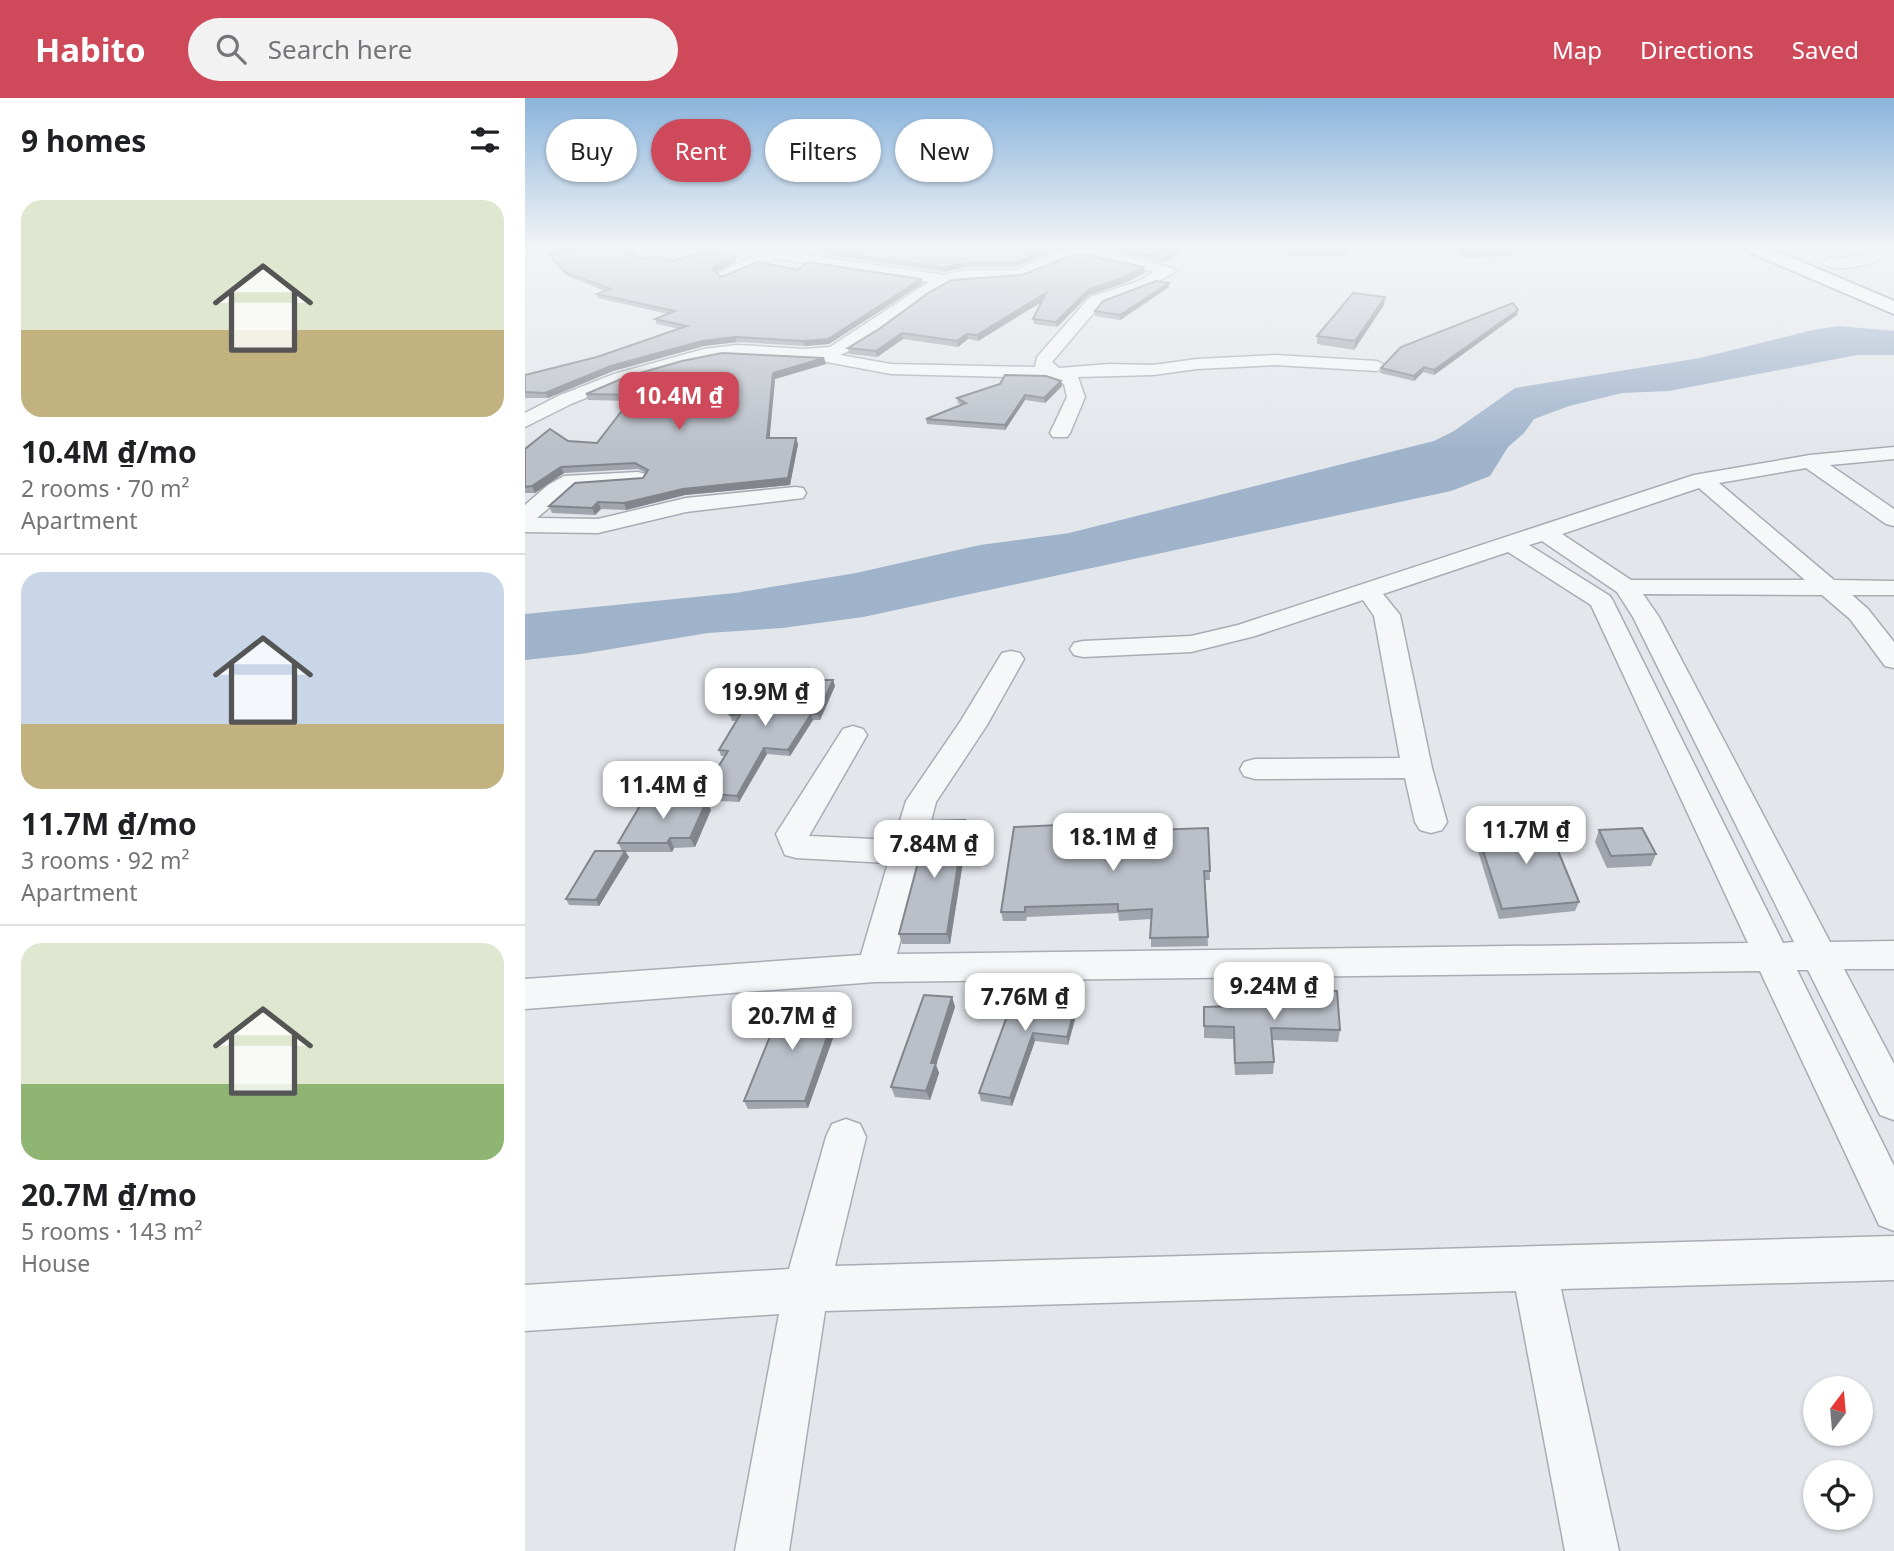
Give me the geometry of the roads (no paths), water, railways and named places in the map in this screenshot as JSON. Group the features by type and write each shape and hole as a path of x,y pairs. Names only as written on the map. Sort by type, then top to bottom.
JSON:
{"street":[{"path":"804,354 840,349 891,316"},
{"path":"1060,433 1076,397 1076,390 1072,381 1044,368 1042,363 1081,316"},
{"path":"525,421 566,399 689,357 724,351 804,354 891,369 1059,373 1109,369 1153,370 1197,364 1275,360 1377,366"},
{"path":"1083,649 1191,644 1246,631 1702,480 1810,461 1894,453"},
{"path":"1810,461 1894,519"},
{"path":"525,517 572,481 638,478"},
{"path":"1702,480 1859,614 1894,660"},
{"path":"525,525 598,526 686,505 795,493"},
{"path":"1546,533 1626,587 1646,617 1894,1103"},
{"path":"1512,544 1601,601 1894,1211"},
{"path":"1626,587 1894,588"},
{"path":"1367,590 1387,615 1417,768 1431,822"},
{"path":"875,968 921,802 973,725 1011,659"},
{"path":"853,735 792,834 796,847 907,852"},
{"path":"1255,769 1417,768"},
{"path":"525,994 875,968 1894,955"},
{"path":"762,1551 806,1290 846,1137"},
{"path":"525,1308 806,1290 1894,1258"},
{"path":"1534,1268 1592,1551"}],"water":[{"path":"1839,326 1894,331 1894,355 1857,355 1669,391 1622,393 1569,406 1534,419 1524,433 1508,447 1490,476 1451,491 863,617 782,628 708,633 581,654 525,660 525,614 735,593 856,573 980,545 1069,533 1434,441 1454,431 1515,388 1700,358"}]}
